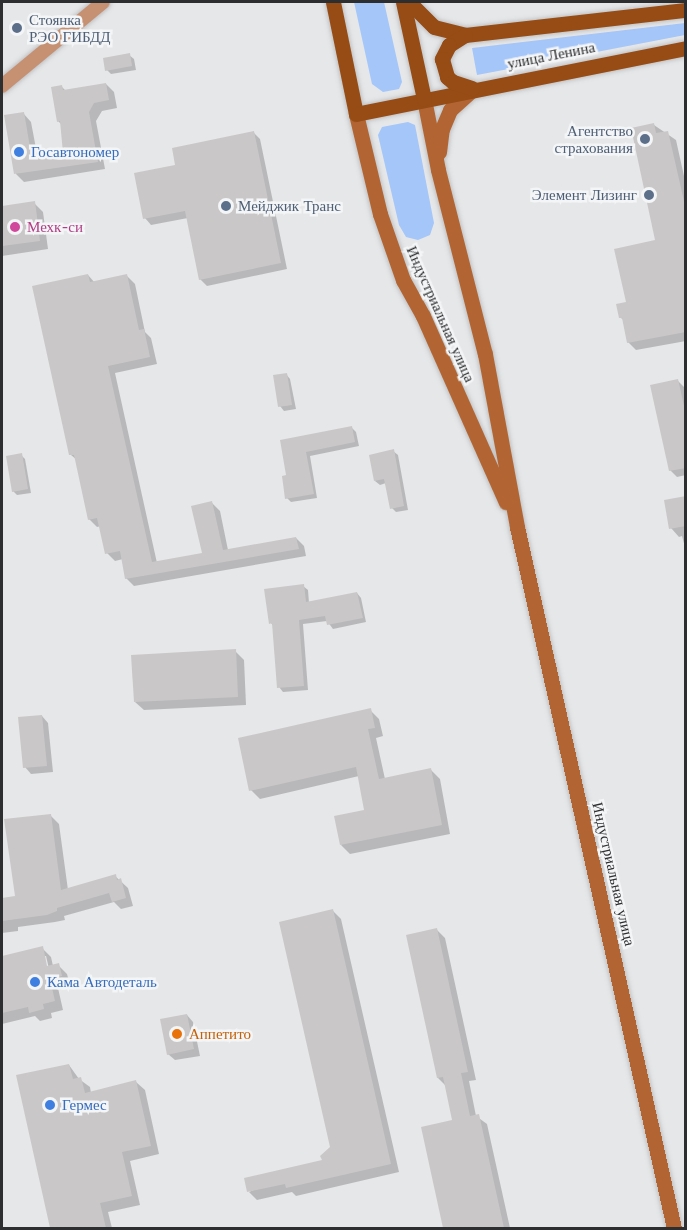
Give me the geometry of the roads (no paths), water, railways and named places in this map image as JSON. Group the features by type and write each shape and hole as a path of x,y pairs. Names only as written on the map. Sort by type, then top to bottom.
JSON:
{"main road":[{"name":"Индустриальная улица","path":"333,2 380,214 403,280 423,316 517,527"},
{"name":"Индустриальная улица","path":"403,2 438,170 484,354 517,527 674,1228"},
{"name":"улица Ленина","path":"409,2 434,27 465,35 686,10"},
{"path":"465,35 456,39 444,51 444,68 453,82 475,88"},
{"name":"улица Ленина","path":"356,114 475,88 686,48"},
{"path":"438,170 439,142 446,118 456,102 475,88"}],"street":[{"path":"2,86 103,2"}],"place":[{"name":"Стоянка РЭО ГИБДД","path":"17,28"},
{"name":"Агентство страхования","path":"645,139"},
{"name":"Госавтономер","path":"19,152"},
{"name":"Элемент Лизинг","path":"649,195"},
{"name":"Мейджик Транс","path":"226,206"},
{"name":"Мехк-си","path":"15,227"},
{"name":"Кама Автодеталь","path":"35,982"},
{"name":"Аппетито","path":"177,1034"},
{"name":"Гермес","path":"50,1105"}]}
